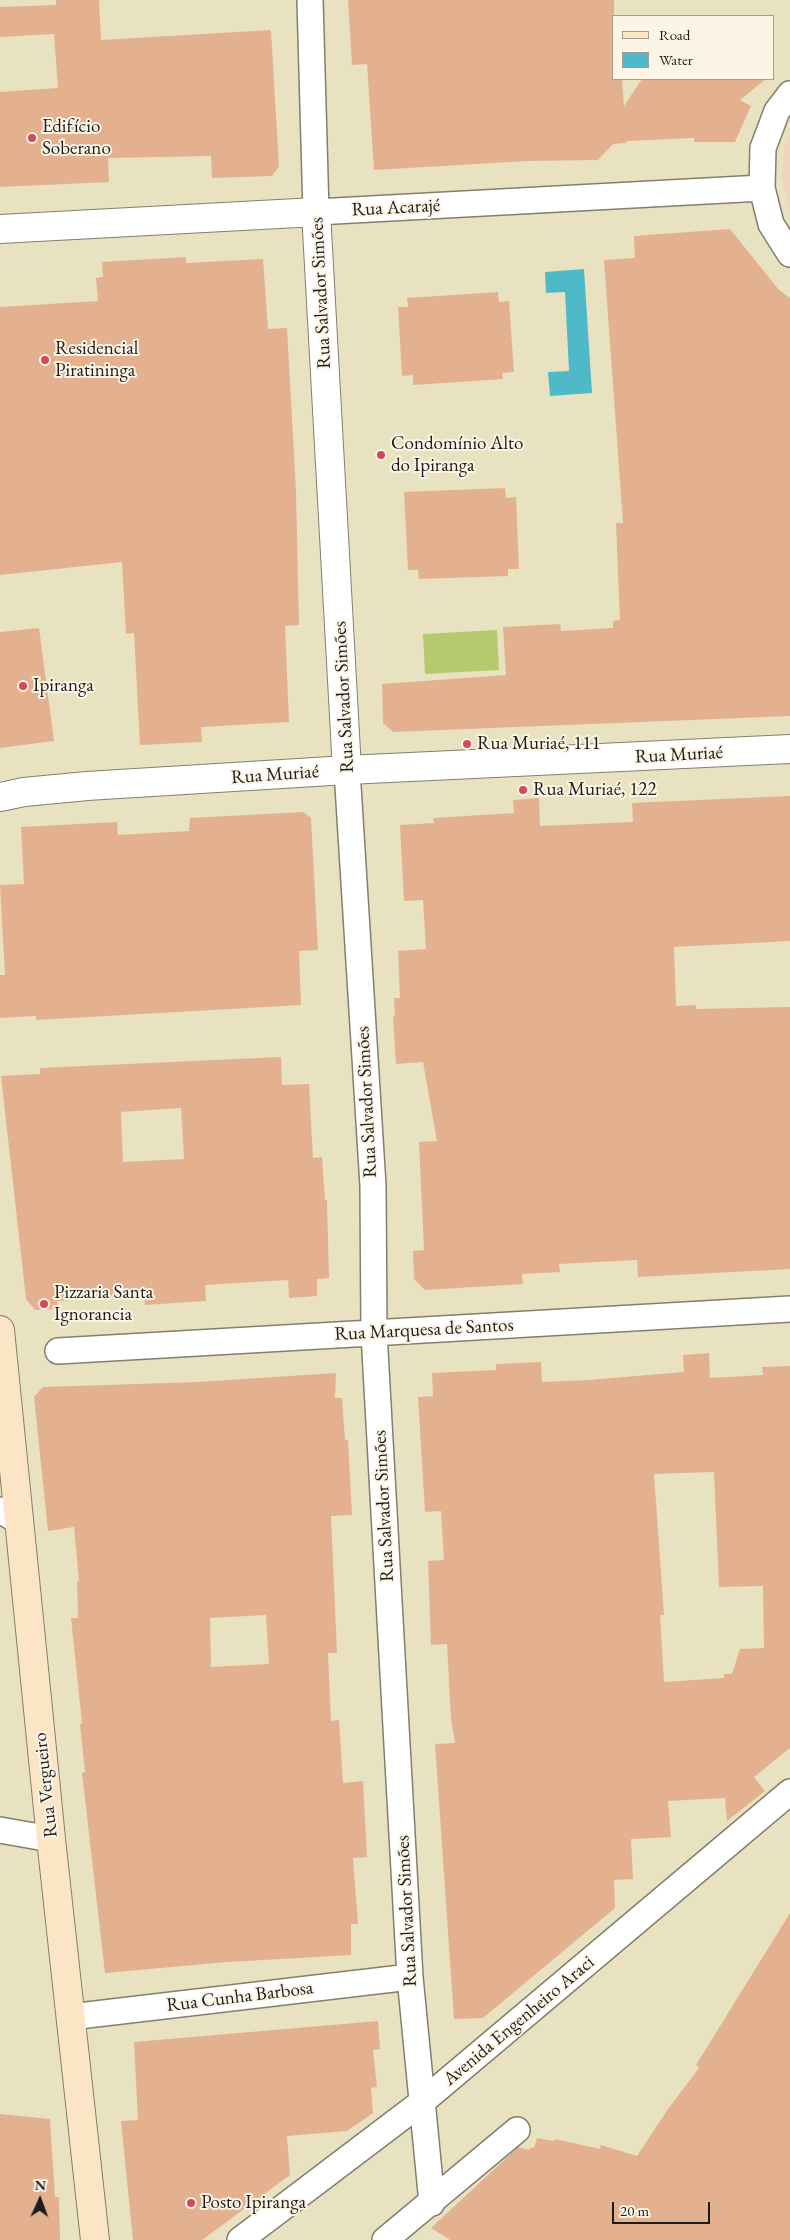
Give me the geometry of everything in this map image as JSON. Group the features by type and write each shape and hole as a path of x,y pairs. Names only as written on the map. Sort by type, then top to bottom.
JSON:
{"main road":[{"name":"Rua Vergueiro","path":"0,1330 9,1515 51,1839 95,2240"}],"street":[{"name":"Rua Salvador Simões","path":"310,0 316,212 372,1186 374,1333 410,1977 432,2203"},
{"path":"790,94 777,111 763,148 762,188 772,224 790,254"},
{"name":"Rua Acarajé","path":"0,229 762,188"},
{"name":"Rua Muriaé","path":"0,797 24,792 87,786 348,770 790,749"},
{"name":"Rua Marquesa de Santos","path":"58,1350 790,1309"},
{"name":"Avenida Engenheiro Araci","path":"240,2240 422,2102 790,1792"},
{"path":"0,1830 51,1839"},
{"name":"Rua Cunha Barbosa","path":"70,2017 410,1977"},
{"path":"385,2240 432,2203 517,2130"}],"shaded area":[{"path":"790,133 790,215 781,178 785,143"}],"green space":[{"path":"497,630 499,670 425,674 423,634"}],"water":[{"path":"584,269 592,393 550,396 548,372 569,371 565,292 546,293 545,272"}],"building":[{"path":"56,0 99,0 101,40 271,30 279,167 272,176 212,178 211,156 108,158 109,182 0,187 0,92 58,88 54,34 0,37 0,7 56,5"},
{"path":"348,0 614,0 614,15 612,15 612,80 622,80 624,106 641,80 765,80 740,100 751,106 735,142 694,142 694,138 626,141 626,143 613,144 598,160 528,161 374,170 367,64 352,65"},
{"path":"730,229 779,290 790,298 790,716 393,732 383,723 382,684 506,675 503,627 560,624 561,631 613,628 613,621 620,620 616,523 623,523 604,260 635,258 634,236"},
{"path":"186,257 186,263 263,259 268,329 287,328 296,491 299,625 285,626 289,722 201,727 202,742 140,745 134,633 126,634 122,562 0,575 0,307 98,301 96,278 103,277 102,262"},
{"path":"498,292 499,302 509,301 514,372 502,373 503,379 413,385 413,375 402,376 398,307 408,307 407,298"},
{"path":"505,488 506,498 516,497 519,569 508,569 508,576 419,579 418,570 408,570 404,492"},
{"name":"Ipiranga","path":"39,628 54,741 0,748 0,632"},
{"path":"790,796 790,941 674,947 676,1006 696,1005 696,1009 790,1007 790,1269 638,1277 637,1260 559,1264 560,1272 522,1274 523,1284 425,1290 414,1279 413,1251 424,1250 419,1142 437,1141 423,1062 396,1064 393,1016 395,1016 394,998 400,998 398,951 426,949 423,900 404,901 400,825 434,823 433,818 514,813 513,800 539,798 540,826 633,822 632,803"},
{"path":"303,812 311,818 318,950 299,951 301,1005 36,1020 36,1016 0,1018 0,975 5,975 0,885 24,884 21,827 117,822 118,835 189,831 190,818"},
{"path":"281,1057 282,1085 309,1084 313,1158 322,1157 325,1200 327,1200 329,1278 317,1279 317,1296 289,1298 288,1280 205,1285 206,1301 145,1305 144,1296 57,1301 58,1309 35,1310 26,1299 1,1076 40,1074 40,1068","holes":["181,1108 184,1159 123,1162 121,1112"]},
{"path":"709,1353 710,1378 763,1375 762,1367 790,1366 790,1748 754,1777 765,1791 727,1821 725,1798 668,1801 671,1837 631,1839 633,1879 614,1880 615,1908 483,2018 454,2019 435,1744 455,1743 451,1719 447,1644 431,1645 428,1561 444,1560 441,1511 425,1512 418,1397 433,1396 432,1373 496,1370 496,1364 541,1362 542,1382 589,1380 684,1372 683,1355","holes":["714,1472 719,1587 763,1586 764,1648 740,1649 732,1674 724,1674 724,1678 664,1682 660,1615 664,1615 654,1474"]},
{"path":"336,1373 335,1398 342,1398 345,1440 348,1440 352,1515 331,1516 337,1653 328,1653 331,1721 339,1720 343,1783 363,1781 367,1857 353,1858 358,1924 351,1924 351,1955 228,1962 105,1973 82,1773 85,1772 80,1724 82,1723 71,1618 78,1618 77,1582 79,1581 74,1527 48,1531 34,1397 43,1387 198,1382","holes":["266,1615 269,1664 211,1667 210,1618"]},
{"path":"790,1913 790,2240 450,2240 431,2228 518,2147 529,2150 534,2148 537,2138 554,2141 555,2139 600,2149 601,2145 637,2156 668,2109 699,2068 696,2065"},
{"path":"378,2021 380,2049 373,2050 377,2087 371,2088 373,2113 347,2131 287,2136 290,2175 202,2240 133,2240 121,2121 138,2120 134,2042"},
{"path":"0,2114 50,2119 55,2197 59,2197 60,2240 0,2240"}],"place":[{"name":"Edifício Soberano","path":"32,138"},
{"name":"Residencial Piratininga","path":"45,360"},
{"name":"Condomínio Alto do Ipiranga","path":"381,455"},
{"name":"Ipiranga","path":"23,686"},
{"name":"Rua Muriaé, 111","path":"467,744"},
{"name":"Rua Muriaé, 122","path":"523,790"},
{"name":"Pizzaria Santa Ignorancia","path":"44,1304"},
{"name":"Posto Ipiranga","path":"191,2203"}]}
